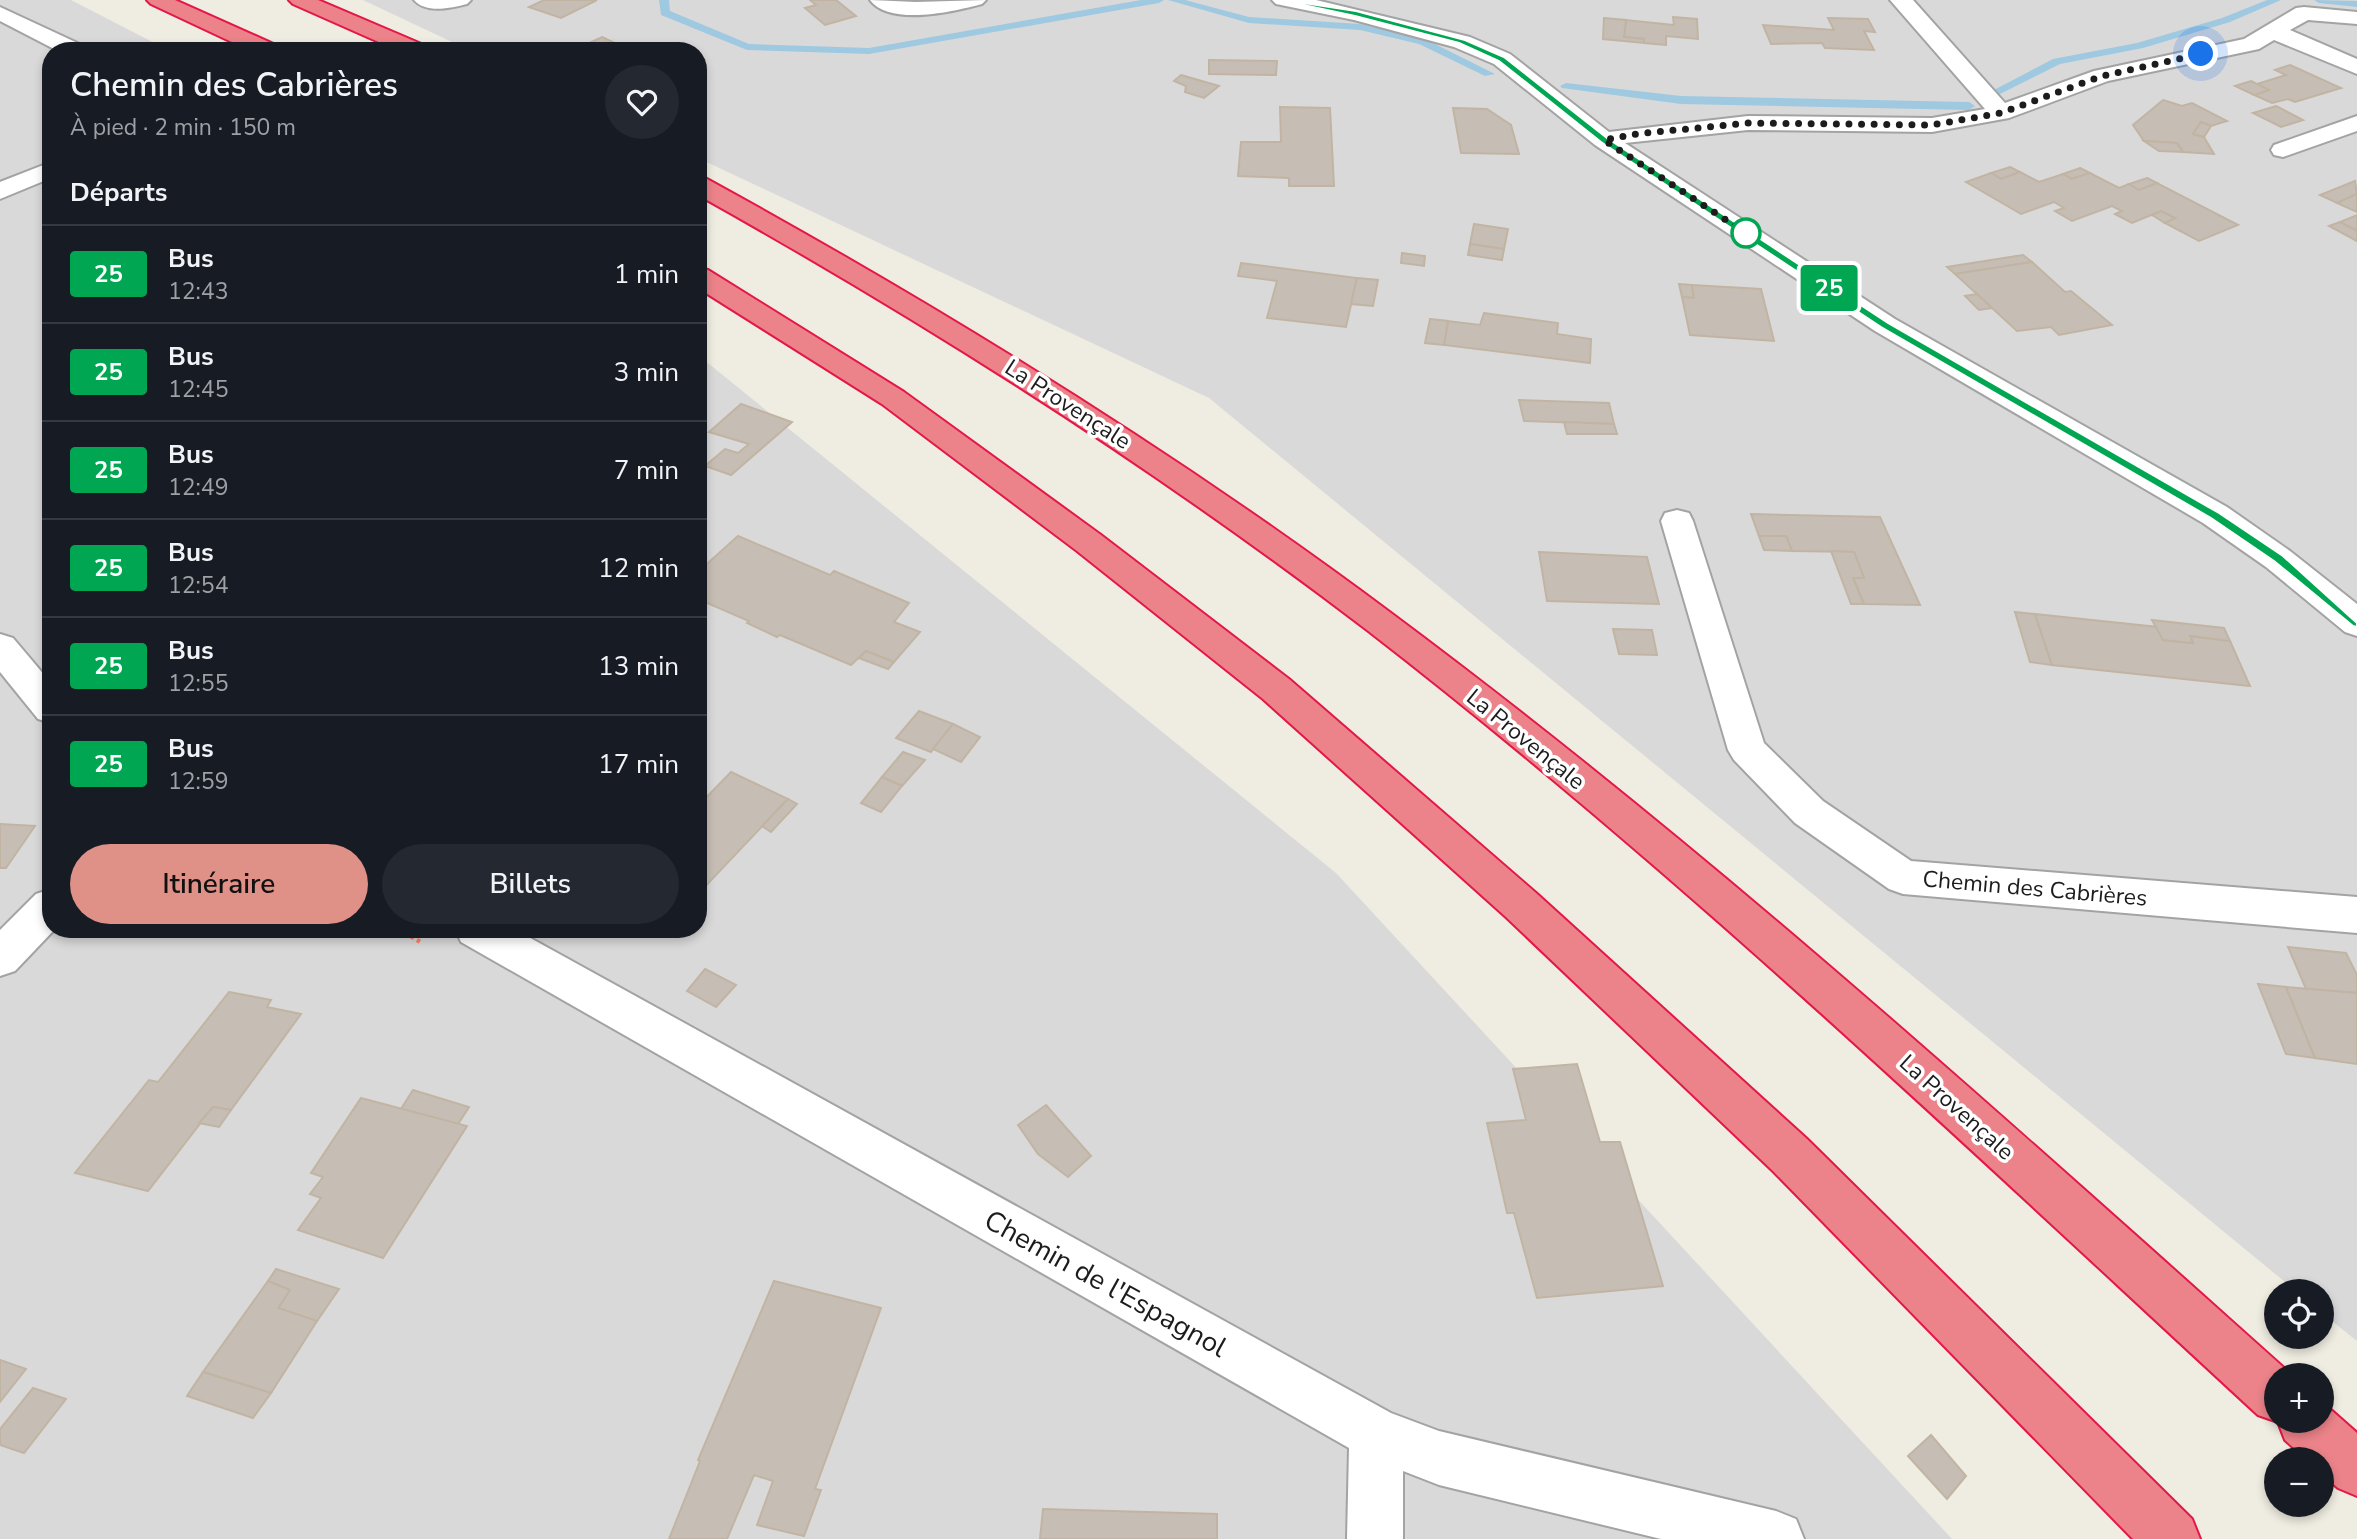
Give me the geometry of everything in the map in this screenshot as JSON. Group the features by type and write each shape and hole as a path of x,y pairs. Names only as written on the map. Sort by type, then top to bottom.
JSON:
{"highway":[{"path":"158,0 250,42"},
{"path":"300,0 397,42"},
{"name":"La Provençale","path":"707,189 839,261 979,346 1146,455 1380,623 1607,804 1875,1032 2264,1384"},
{"path":"707,282 893,398 1089,543 1276,689 1521,905 1790,1155 2172,1539"},
{"path":"2317,1433 2357,1469"}],"street":[{"path":"425,0 433,3 460,0"},
{"path":"881,0 890,5 921,10 975,0"},
{"path":"1283,0 1356,14 1462,41 1502,59 1604,140 1885,325 2215,515 2278,559 2357,623"},
{"path":"1902,0 2001,113"},
{"path":"1604,140 1636,134 1748,123 1932,125 2001,113 2102,76 2251,44 2273,31 2298,7 2357,18"},
{"path":"0,13 58,42"},
{"path":"2273,31 2347,63"},
{"path":"2283,150 2357,123"},
{"path":"0,191 42,173"},
{"name":"Chemin des Cabrières","path":"1676,520 1746,750 1809,812 1903,877 2357,915"},
{"path":"0,647 42,698"},
{"path":"0,958 42,915"},
{"name":"Chemin de l'Espagnol","path":"492,938 1376,1434 1439,1458 1776,1539"},
{"path":"1375,1539 1376,1434"}],"shaded area":[{"path":"0,0 71,0 153,42 42,42 42,938 707,938 707,362 1336,873 1952,1539 0,1539"},
{"path":"363,0 2357,0 2357,1341 2334,1323 2334,1279 2281,1279 1209,398 707,162 707,42 452,42"}],"building":[{"path":"544,0 597,0 561,18 529,7"},
{"path":"810,0 836,0 856,16 825,25 805,8 816,5"},
{"path":"1673,17 1697,19 1698,39 1666,36 1666,45 1644,43 1644,39 1624,37 1626,20 1674,25"},
{"path":"1604,18 1626,20 1624,37 1644,39 1644,43 1603,39"},
{"path":"1828,18 1868,19 1875,32 1864,31 1874,50 1825,48 1822,43 1771,44 1763,25 1834,30"},
{"path":"602,37 613,42 591,42"},
{"path":"1209,60 1277,61 1276,75 1209,74"},
{"path":"2290,65 2341,88 2295,102 2288,99 2272,103 2254,95 2269,90 2257,84 2286,75 2275,70"},
{"path":"1181,75 1219,86 1204,98 1185,92 1186,86 1174,81"},
{"path":"2251,81 2269,90 2254,95 2235,86"},
{"path":"2163,100 2182,106 2192,103 2227,121 2211,126 2201,122 2193,134 2204,137 2214,154 2183,152 2177,143 2144,141 2133,125"},
{"path":"2276,106 2303,120 2281,127 2253,113"},
{"path":"1280,107 1330,108 1334,186 1289,186 1289,178 1238,176 1241,142 1281,142"},
{"path":"1453,108 1487,109 1511,125 1519,154 1461,153"},
{"path":"2201,122 2211,126 2204,137 2193,134"},
{"path":"2144,141 2177,143 2183,152 2159,151"},
{"path":"2010,167 2020,172 2001,179 1991,173"},
{"path":"2080,168 2090,173 2072,179 2063,174"},
{"path":"2020,172 2039,182 2063,174 2072,179 2090,173 2119,188 2129,184 2139,190 2157,183 2238,225 2199,241 2165,223 2175,218 2161,211 2132,223 2115,214 2122,211 2112,206 2072,221 2055,211 2064,208 2054,202 2021,214 1966,182 1991,173 2001,179"},
{"path":"2147,178 2157,183 2139,190 2129,184"},
{"path":"2355,181 2357,194 2337,203 2320,195"},
{"path":"2357,194 2357,212 2337,203"},
{"path":"2161,211 2175,218 2165,223 2152,215"},
{"path":"2357,215 2357,231 2340,222"},
{"path":"2340,222 2357,231 2357,241 2329,226"},
{"path":"1474,224 1508,229 1504,249 1470,244"},
{"path":"1470,244 1504,249 1502,260 1468,255"},
{"path":"1402,253 1425,256 1424,266 1401,263"},
{"path":"2023,255 2032,262 1955,274 1947,267"},
{"path":"2032,262 2065,292 2071,291 2112,325 2059,335 2051,327 2017,331 1955,274"},
{"path":"1241,263 1357,278 1346,327 1267,318 1277,281 1238,276"},
{"path":"1357,278 1378,280 1373,306 1351,304"},
{"path":"1679,284 1692,285 1694,298 1682,297"},
{"path":"1692,285 1761,289 1774,341 1690,335 1682,297 1694,298"},
{"path":"1977,294 1992,308 1979,310 1965,296"},
{"path":"1484,313 1558,323 1557,334 1591,339 1590,363 1444,345 1448,321 1480,325"},
{"path":"1430,319 1448,321 1444,345 1425,343"},
{"path":"1519,400 1609,403 1614,424 1524,421"},
{"path":"741,404 792,422 731,475 707,467 707,464 725,449 738,453 749,444 709,432"},
{"path":"1564,422 1614,424 1617,434 1567,434"},
{"path":"1751,514 1880,517 1920,605 1864,604 1853,578 1864,578 1854,552 1792,551 1786,536 1759,536"},
{"path":"738,536 830,575 834,571 909,603 894,622 920,632 894,662 866,651 851,665 780,635 777,637 747,623 749,621 707,603 707,564"},
{"path":"1759,536 1786,536 1792,551 1764,550"},
{"path":"1831,551 1854,552 1864,578 1853,578 1864,604 1851,604"},
{"path":"1539,552 1647,557 1659,604 1547,601"},
{"path":"2015,612 2035,614 2052,665 2030,662"},
{"path":"2035,614 2158,627 2163,640 2193,643 2190,636 2230,641 2250,686 2052,665"},
{"path":"2152,620 2224,628 2230,641 2190,636 2193,643 2163,640"},
{"path":"1613,629 1652,630 1657,655 1619,654"},
{"path":"866,651 894,662 888,669 859,658"},
{"path":"919,711 953,724 931,752 896,738"},
{"path":"953,724 980,737 961,762 933,749"},
{"path":"903,752 925,760 902,786 882,777"},
{"path":"731,772 788,799 707,884 707,797"},
{"path":"882,777 902,786 881,812 861,803"},
{"path":"788,799 797,804 771,832 762,826"},
{"path":"0,824 35,826 6,868 0,868"},
{"path":"2288,947 2346,953 2357,975 2357,993 2306,989"},
{"path":"705,969 736,985 716,1007 687,991"},
{"path":"2258,984 2286,987 2315,1058 2286,1054"},
{"path":"2286,987 2357,993 2357,1064 2315,1058"},
{"path":"229,992 271,1000 267,1007 301,1014 231,1110 213,1107 148,1191 75,1173 149,1080 158,1082"},
{"path":"1577,1064 1600,1142 1620,1142 1663,1286 1537,1298 1514,1213 1507,1213 1487,1123 1526,1120 1513,1069"},
{"path":"413,1090 469,1107 458,1124 401,1109"},
{"path":"361,1098 467,1126 383,1258 298,1230 321,1198 310,1194 323,1177 311,1173"},
{"path":"1046,1105 1091,1156 1068,1177 1038,1154 1018,1125"},
{"path":"213,1107 231,1110 219,1127 199,1123"},
{"path":"276,1269 339,1289 317,1321 278,1308 290,1290 268,1281"},
{"path":"268,1281 290,1290 278,1308 317,1321 271,1393 203,1372"},
{"path":"774,1281 881,1308 815,1489 821,1490 804,1536 757,1525 773,1481 754,1475 727,1539 669,1539 700,1461 698,1460"},
{"path":"0,1360 26,1369 0,1402"},
{"path":"203,1372 271,1393 253,1418 187,1396"},
{"path":"33,1388 66,1399 24,1453 0,1445 0,1429"},
{"path":"1931,1435 1966,1476 1947,1499 1908,1456"},
{"path":"1043,1509 1217,1514 1217,1539 1040,1539"}],"waterway":[{"path":"664,0 665,13 747,47 869,51 1159,0"},
{"path":"1173,0 1249,20 1360,27 1423,42 1489,74"},
{"path":"1996,92 2057,61 2139,46 2226,20 2276,0"},
{"path":"2319,0 2357,4"},
{"path":"1566,86 1681,100 1969,106"}],"bus line":[{"name":"25","path":"1284,0 1356,14 1462,41 1502,59 1542,94 1604,140 1885,325 2215,515 2278,559 2357,623"}],"route":[{"path":"1746,233 1604,140 1636,134 1748,123 1932,125 2001,113 2102,76 2201,54"}]}
